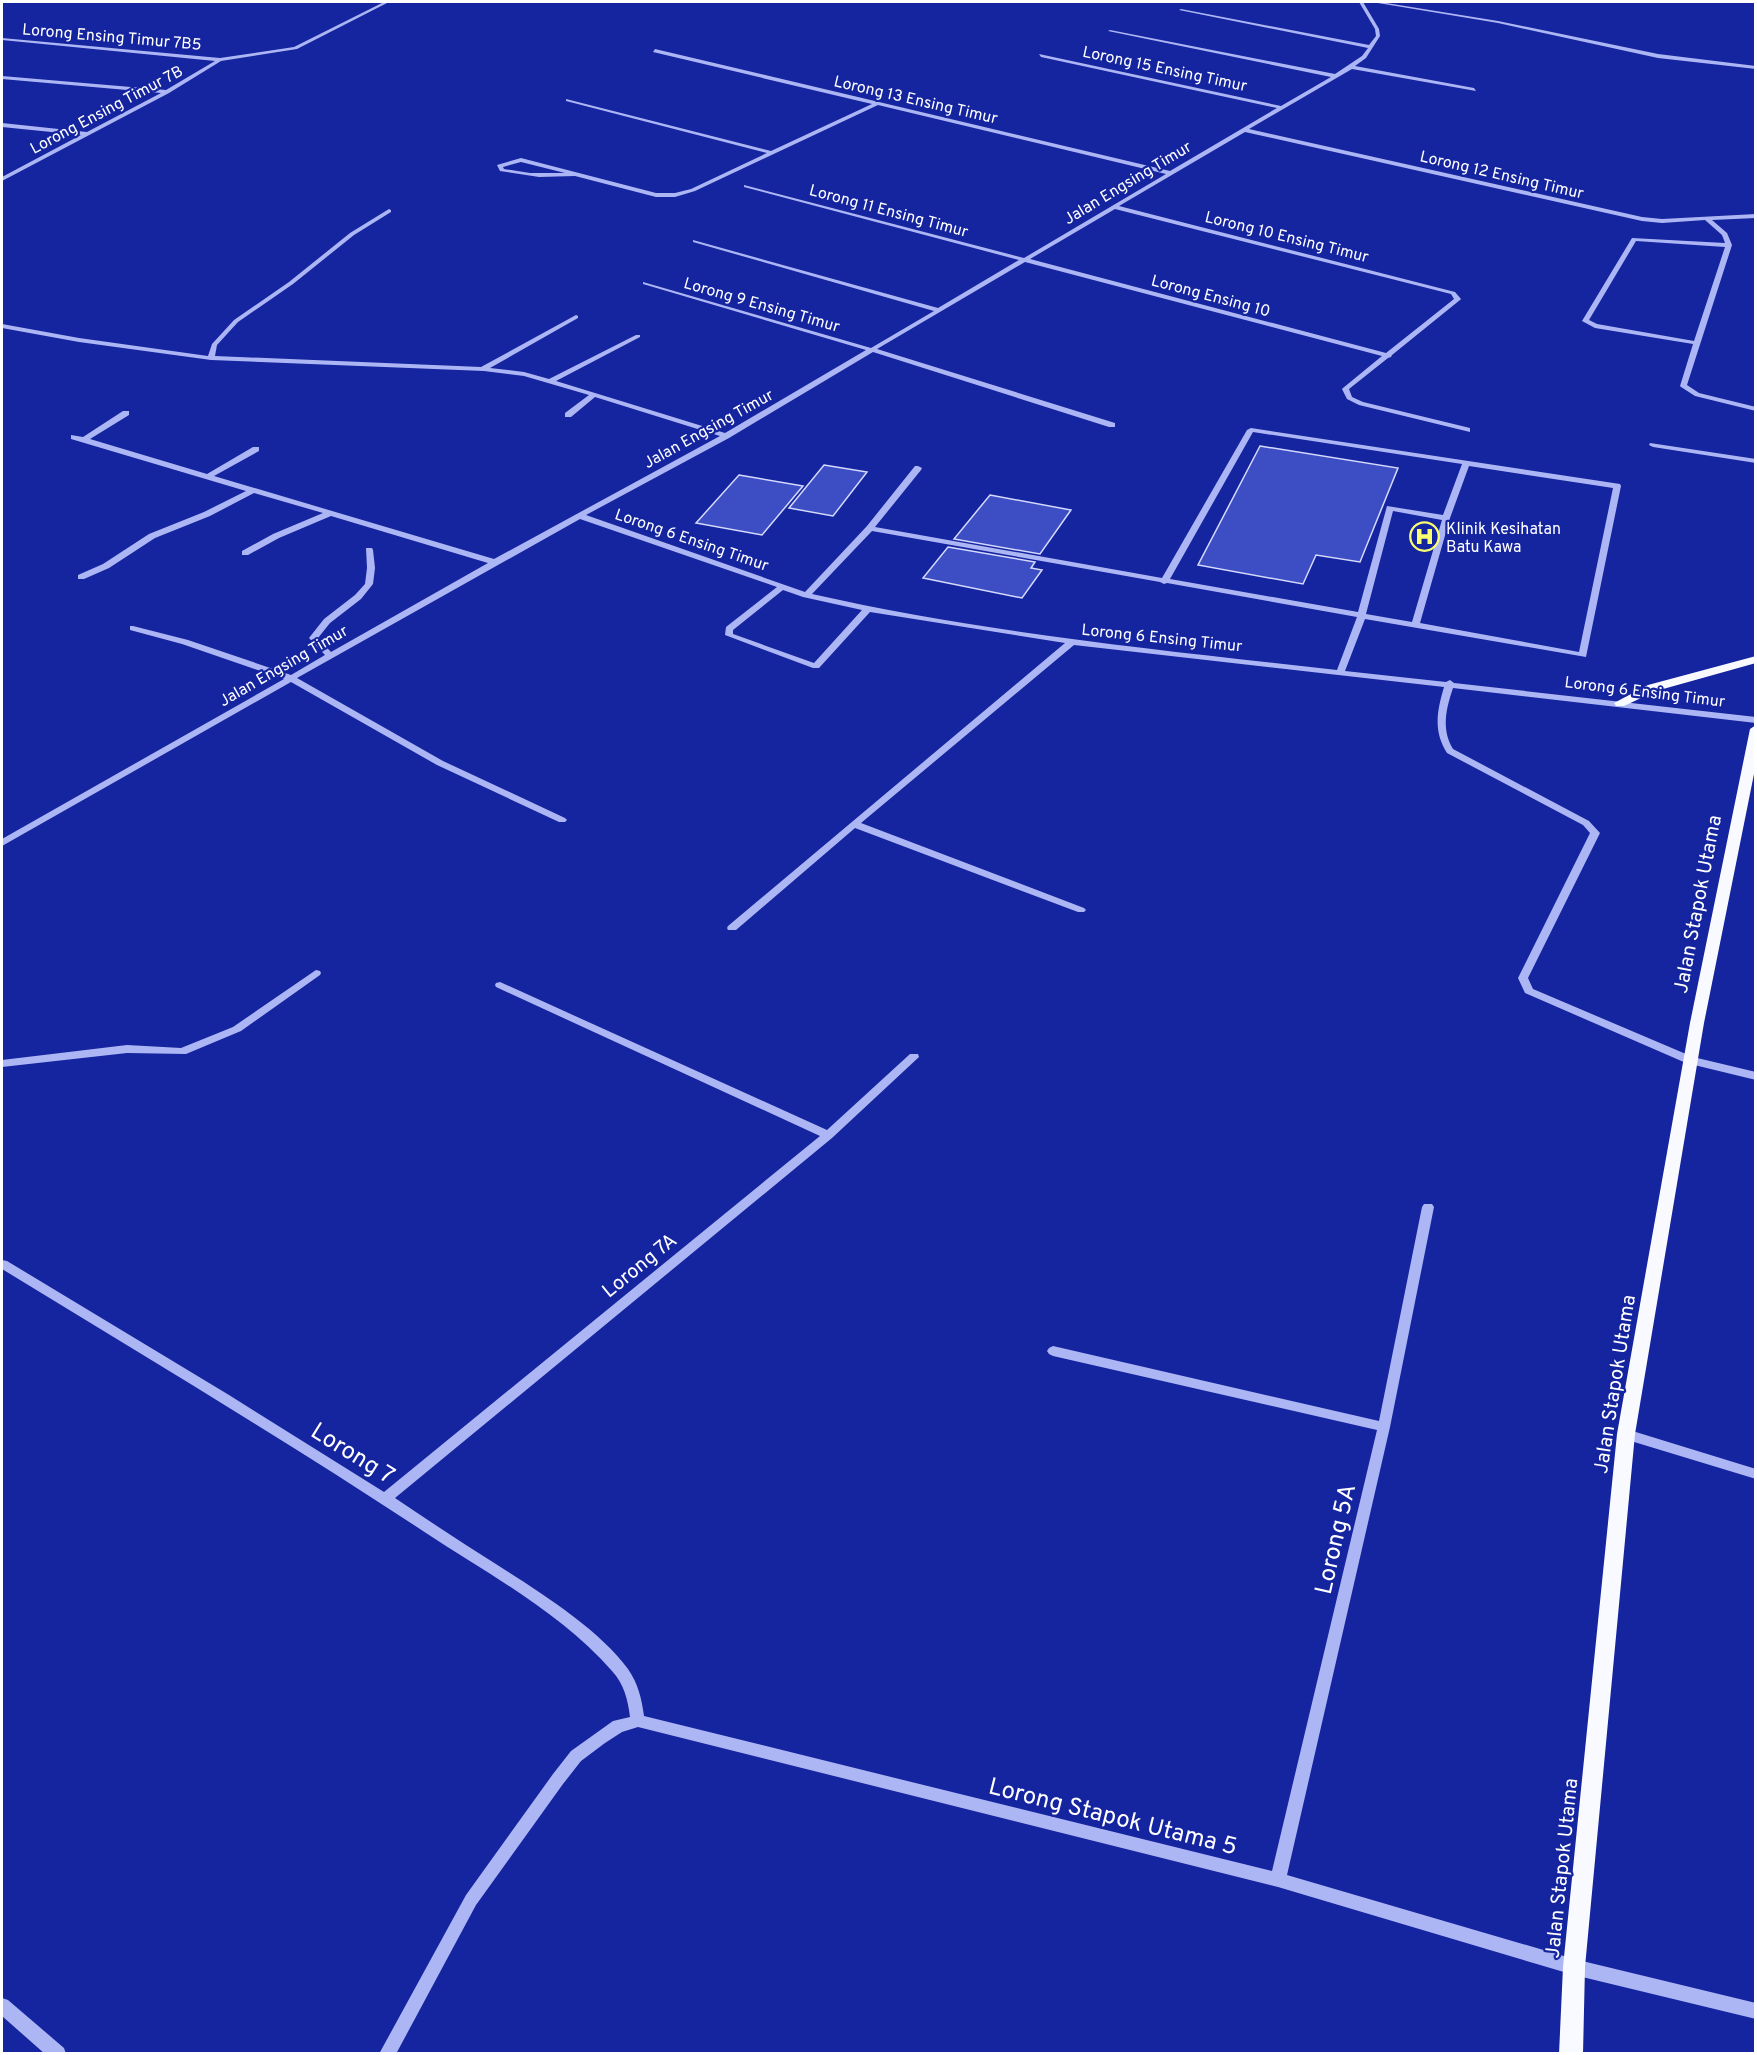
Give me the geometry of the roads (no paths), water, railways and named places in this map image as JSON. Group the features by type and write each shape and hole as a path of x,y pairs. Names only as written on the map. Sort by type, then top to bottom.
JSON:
{"main road":[{"path":"1620,703 1652,688 1755,659"},
{"name":"Jalan Stapok Utama","path":"1571,2054 1574,1967 1626,1434 1690,1060 1755,729"}],"street":[{"path":"220,60 295,48 387,2"},
{"path":"1181,10 1372,47 1378,36 1377,29 1361,2"},
{"path":"1374,2 1498,22 1658,56 1755,68"},
{"path":"1110,30 1335,76"},
{"name":"Lorong Ensing Timur 7B5","path":"2,39 220,60"},
{"name":"Jalan Engsing Timur","path":"2,843 495,562 726,436 1351,67 1372,47"},
{"name":"Lorong 13 Ensing Timur","path":"655,51 1171,174"},
{"name":"Lorong 15 Ensing Timur","path":"1041,55 1282,108"},
{"name":"Lorong Ensing Timur 7B","path":"3,178 167,92 220,60"},
{"path":"1351,67 1474,90"},
{"path":"2,77 167,92"},
{"path":"568,100 772,153"},
{"path":"576,174 552,177 522,174 502,170 499,166 521,160 576,174 656,195 675,195 693,190 876,104"},
{"path":"2,125 89,134"},
{"name":"Lorong 12 Ensing Timur","path":"1245,130 1616,214 1662,222 1755,216"},
{"name":"Lorong 11 Ensing Timur","path":"746,186 1025,260"},
{"name":"Lorong 10 Ensing Timur","path":"1114,207 1453,292 1458,299 1389,356"},
{"path":"211,358 214,345 236,321 291,283 352,234 389,211"},
{"path":"1708,220 1725,234 1729,245 1683,386 1685,389 1755,409"},
{"path":"1697,343 1595,326 1585,321 1634,238 1729,245"},
{"path":"695,242 939,310"},
{"name":"Lorong Ensing 10","path":"1025,260 1389,356"},
{"name":"Lorong 9 Ensing Timur","path":"645,283 872,350 1112,425"},
{"path":"484,369 576,317"},
{"path":"2,326 79,340 211,358 484,369 524,374 726,436"},
{"path":"550,381 638,336"},
{"path":"1389,356 1345,389 1349,398 1361,404 1467,430"},
{"path":"568,415 594,395"},
{"path":"84,440 126,413"},
{"path":"870,528 1164,582 1583,655 1617,486 1251,430 1164,582"},
{"path":"74,437 495,562"},
{"path":"1653,445 1755,461"},
{"path":"208,477 256,449"},
{"path":"1415,626 1446,518 1466,463"},
{"path":"806,595 870,528 918,468"},
{"path":"81,577 106,566 165,529 207,514 253,490"},
{"path":"1340,672 1361,617 1390,508 1446,518"},
{"path":"245,553 276,536 331,513"},
{"name":"Lorong 6 Ensing Timur","path":"580,516 806,595 868,609 1072,642 1450,683 1755,720"},
{"path":"330,656 313,639 327,621 358,597 369,584 371,568 369,550"},
{"path":"782,587 729,629 729,635 816,666 868,609"},
{"path":"134,628 186,642 291,678 440,763 562,820"},
{"path":"732,928 1072,642"},
{"path":"1450,683 1441,712 1444,742 1450,751 1586,823 1595,833 1523,978 1529,991 1690,1060 1755,1076"},
{"path":"855,824 1081,910"},
{"path":"2,1064 128,1049 182,1052 237,1029 315,973"},
{"path":"500,985 828,1136"},
{"name":"Lorong 7A","path":"386,1498 828,1136 914,1057"},
{"name":"Lorong 5A","path":"1278,1880 1384,1427 1428,1207"},
{"name":"Lorong 7","path":"3,1264 386,1498 532,1596 601,1650 619,1668 633,1690 638,1721"},
{"path":"1053,1351 1384,1427"},
{"path":"1626,1434 1755,1474"},
{"path":"387,2054 471,1900 558,1779 576,1756 600,1738 618,1726 638,1721"},
{"name":"Lorong Stapok Utama 5","path":"638,1721 1278,1880 1574,1967 1755,2011"},
{"path":"2,2006 58,2054"}],"place":[{"name":"Klinik Kesihatan Batu Kawa","path":"1425,537"}]}
